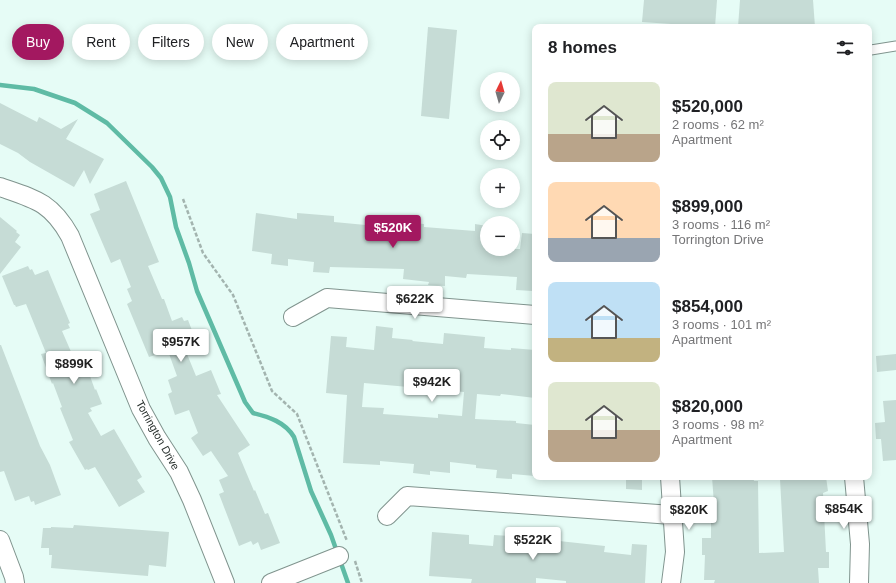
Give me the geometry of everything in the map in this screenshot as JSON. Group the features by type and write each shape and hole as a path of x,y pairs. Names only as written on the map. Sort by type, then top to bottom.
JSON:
{"street":[{"name":"Torrington Drive","path":"0,187 34,199 51,209 63,222 141,409 157,438 179,472 192,500 225,583"},
{"path":"293,317 327,298 532,315"},
{"path":"670,480 675,552 672,583"},
{"path":"854,480 860,544 859,583"},
{"path":"387,516 407,496 672,514"},
{"path":"0,540 15,583"},
{"path":"271,583 347,554"}],"lane":[{"path":"872,50 896,46"}],"path":[{"path":"183,199 203,253 233,295 272,391 297,414 347,554 362,583"}],"building":[{"path":"644,0 717,0 715,24 671,24 642,22"},
{"path":"740,0 813,0 815,24 738,24"},
{"path":"428,27 457,30 449,119 421,116"},
{"path":"0,103 37,122 39,117 61,129 78,119 66,139 104,159 90,184 84,170 74,187 30,162 18,153 0,144"},
{"path":"126,181 159,262 148,266 162,299 164,299 172,321 182,317 184,321 188,320 193,333 183,337 191,352 187,354 196,376 211,370 221,394 217,395 250,445 238,453 265,514 268,513 280,543 261,550 258,542 253,545 251,541 239,546 219,494 224,492 219,480 228,476 211,451 203,456 191,438 198,433 189,410 175,415 168,394 172,392 168,380 177,376 168,351 149,357 127,304 132,301 127,289 131,287 120,259 111,263 90,214 100,210 94,194"},
{"path":"256,213 297,219 297,213 334,216 334,222 387,227 387,221 424,224 424,227 475,231 475,224 480,225 480,256 520,256 522,233 532,234 532,291 516,290 517,277 467,274 466,278 445,276 445,286 428,285 429,282 403,279 404,269 330,267 329,273 313,272 314,262 288,259 288,266 271,264 272,254 252,251"},
{"path":"0,217 20,235 15,242 21,247 0,274"},
{"path":"28,266 30,270 32,269 35,275 48,270 70,323 68,324 70,328 62,331 72,354 81,351 95,390 96,389 102,404 90,408 92,411 88,413 101,436 114,429 142,477 137,480 145,492 119,507 95,467 85,470 69,442 73,440 41,354 46,353 26,304 16,307 14,305 2,276"},
{"path":"376,326 393,328 392,338 443,344 444,333 485,337 484,348 532,350 532,398 501,394 500,396 477,394 475,419 516,421 516,423 532,425 532,476 512,474 512,479 496,478 497,470 476,468 476,465 450,462 450,473 430,471 430,475 413,473 414,464 380,461 380,465 343,463 347,395 326,393 331,336 347,337 346,347 374,350","holes":["364,383 464,392 462,416 438,414 438,418 383,414 384,408 362,407"]},
{"path":"0,345 61,495 35,505 34,501 31,502 29,496 15,501 4,471 0,472"},
{"path":"896,354 896,370 877,372 876,356"},
{"path":"896,400 896,460 883,461 881,439 876,439 875,423 885,422 883,401"},
{"path":"626,480 642,480 642,490 626,489"},
{"path":"712,480 758,481 759,553 784,552 780,480 826,480 828,491 823,493 826,552 829,552 829,568 818,568 819,583 714,583 715,580 704,580 705,555 702,555 702,538 711,538 711,517 715,517"},
{"path":"74,525 169,532 166,567 149,565 148,576 51,568 52,555 49,555 49,548 41,548 43,528 73,528"},
{"path":"432,532 469,535 469,544 493,546 494,535 525,536 559,539 559,541 605,546 604,552 631,555 632,544 647,545 645,583 566,583 566,581 536,578 536,583 471,583 472,579 429,576"}],"waterway":[{"path":"0,85 34,89 75,103 107,123 152,167 161,178 170,197 176,227 197,291 245,402 253,413 271,418 286,427 294,437 311,491 331,535 348,583"}]}
